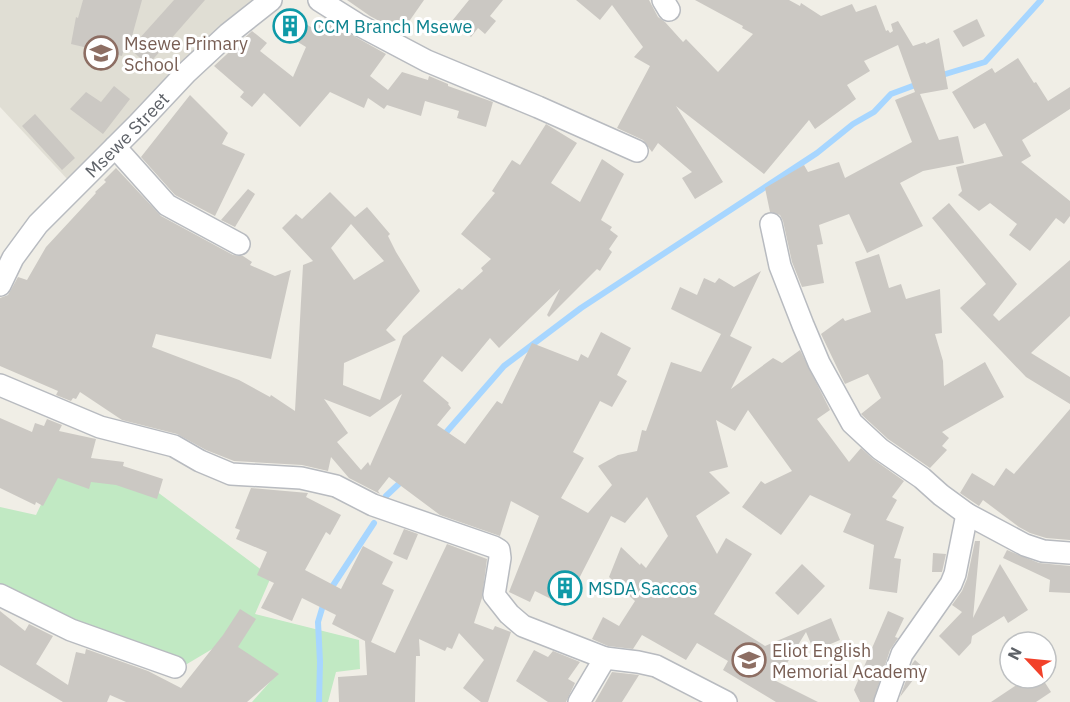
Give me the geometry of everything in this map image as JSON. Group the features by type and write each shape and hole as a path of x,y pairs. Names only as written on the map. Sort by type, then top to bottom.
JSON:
{"street":[{"name":"Msewe Street","path":"0,285 13,258 38,224 186,73 228,34 271,0"},
{"path":"319,0 357,24 427,62 538,107 637,151"},
{"path":"115,147 167,205 239,244"},
{"path":"771,224 780,266 802,326 819,363 852,423 880,448 967,514 1025,545 1043,551 1070,553"},
{"path":"0,385 100,427 174,446 200,461 231,474 301,478 336,486 373,505 494,547 499,550 501,558 494,595 509,614 524,626 605,658 656,666 726,702"},
{"path":"885,702 902,654 951,584 967,514"},
{"path":"0,595 71,630 175,667"},
{"path":"579,702 605,658"}],"shaded area":[{"name":"Msewe Primary School","path":"0,0 258,0 69,181 0,107"}],"green space":[{"path":"59,467 144,482 271,577 255,614 359,640 360,669 336,672 328,702 252,702 276,675 224,642 187,664 125,647 0,589 0,507 36,515"}],"building":[{"path":"83,0 142,0 129,47 125,44 122,56 71,44 76,17 78,18"},
{"path":"174,0 205,0 148,65 130,49"},
{"path":"347,0 424,0 401,33"},
{"path":"469,0 503,0 490,16 496,21 485,34 478,28 471,37 452,21"},
{"path":"576,0 649,0 658,17 683,42 686,39 718,72 753,34 742,28 743,26 695,0 789,0 800,6 801,3 821,16 852,4 856,12 876,5 886,31 890,33 893,31 891,24 898,21 913,46 925,42 926,44 939,38 948,89 920,94 939,140 958,136 964,163 923,171 900,183 923,226 867,253 849,214 819,225 823,244 817,245 824,283 802,287 792,262 783,221 780,215 770,212 765,188 804,165 808,172 839,162 845,178 912,142 895,100 915,92 898,45 864,61 870,71 847,85 856,99 815,129 809,120 764,174 676,106 723,182 695,199 682,178 692,172 658,143 652,152 643,140 617,128 650,66 634,57 643,47 612,5 600,20"},
{"path":"283,10 314,29 320,17 386,54 370,76 388,90 402,72 428,80 429,76 448,86 493,102 486,127 457,118 459,111 425,101 421,116 387,105 384,109 368,98 364,108 330,92 300,127 264,93 252,107 240,97 244,92 214,66 252,31 267,43 260,51 293,77 306,47 273,27"},
{"path":"977,19 985,36 963,47 953,31"},
{"path":"1018,58 1048,101 1070,87 1070,109 1022,140 1031,156 1021,162 1070,201 1070,216 1064,224 1056,218 1030,251 1009,235 1017,224 990,203 979,211 958,195 962,191 956,167 1003,156 985,123 974,129 952,92 992,68 995,73"},
{"path":"114,86 130,99 103,134 70,109 86,92 101,102"},
{"path":"190,95 228,133 222,144 245,154 215,216 175,195 141,157"},
{"path":"35,114 75,158 62,170 22,126"},
{"path":"546,124 577,143 551,183 580,202 602,159 624,174 601,220 612,227 610,230 618,236 609,249 612,252 600,271 597,269 549,317 547,315 560,289 499,348 490,338 462,372 442,356 423,381 449,403 451,408 437,425 465,444 497,401 502,404 532,343 578,361 581,354 588,358 601,332 631,348 617,375 627,381 612,407 600,401 573,452 584,458 561,498 588,513 612,485 598,466 618,455 637,451 642,430 646,431 671,362 701,372 721,334 671,309 680,287 697,295 704,278 715,283 719,278 734,287 761,271 730,336 752,347 731,389 773,358 782,363 800,350 830,410 817,419 849,462 861,448 904,481 892,497 897,500 886,520 904,527 894,558 901,559 897,593 869,589 874,545 843,532 851,514 810,495 781,535 742,507 761,481 765,484 792,471 748,410 735,431 716,420 728,467 709,472 730,493 696,516 717,554 726,538 752,554 714,614 765,646 831,618 840,640 814,651 806,632 776,681 818,702 776,702 723,670 728,661 697,643 686,660 642,635 633,649 608,646 592,639 603,617 619,626 635,601 609,577 621,547 646,568 668,536 647,497 625,523 611,516 565,606 535,591 530,602 509,592 539,516 511,501 500,536 440,515 389,477 378,491 380,494 349,478 331,457 328,471 302,465 234,461 206,450 177,434 122,420 80,392 76,399 73,398 71,401 56,395 58,391 0,366 0,298 8,295 18,277 27,280 46,247 106,182 104,180 116,168 161,216 233,255 243,256 252,262 250,265 275,276 291,270 271,359 156,334 152,347 239,380 270,397 271,395 295,411 303,265 313,261 282,228 296,214 302,219 330,192 355,217 367,207 390,234 388,236 396,252 420,291 386,330 396,340 344,363 343,385 380,400 403,336 459,288 462,290 483,271 481,268 491,259 461,234 495,193 492,191 512,160 520,165","holes":["351,224 384,261 354,280 331,248","402,394 370,466 368,462 361,470 337,442 348,433 324,399 370,417"]},
{"path":"248,189 255,194 235,227 221,220"},
{"path":"949,203 1017,284 993,315 999,321 1070,260 1070,316 1031,353 1070,377 1070,404 1026,377 960,308 986,284 932,218"},
{"path":"879,254 889,288 901,284 906,299 940,289 942,333 935,334 943,361 944,386 985,362 1004,397 942,432 949,438 942,446 947,450 930,468 888,439 861,414 881,398 868,374 845,384 821,334 843,318 845,321 871,312 855,262"},
{"path":"1070,409 1070,540 1046,538 1030,533 983,500 979,506 960,493 972,473 994,486 1006,468 1014,474"},
{"path":"0,418 32,432 35,423 44,426 47,419 62,425 59,431 96,439 91,458 124,462 123,466 163,479 157,499 116,485 91,482 89,489 58,478 43,506 36,502 35,505 0,488"},
{"path":"251,488 308,493 306,497 341,515 330,535 326,532 305,570 341,589 363,546 393,562 382,584 394,590 371,642 395,653 447,544 487,559 482,598 474,623 493,630 495,626 511,632 488,702 481,702 463,688 484,660 459,633 452,649 447,647 445,651 419,639 420,656 416,656 415,702 339,702 338,677 367,675 365,641 332,624 336,615 302,598 292,621 261,608 274,583 257,575 267,552 236,539 240,530 235,528"},
{"path":"404,529 418,534 407,560 393,554"},
{"path":"975,541 980,541 973,618 1000,564 1028,610 1008,623 1004,616 972,636 971,643 959,656 939,636 962,612 952,605 967,579"},
{"path":"1007,550 1039,563 1070,566 1070,593 1049,592 1050,580 1003,558"},
{"path":"933,553 946,554 942,572 932,572"},
{"path":"802,564 825,586 798,615 775,593"},
{"path":"240,609 256,619 238,647 279,674 247,702 126,702 110,695 107,702 63,702 0,665 0,611 25,631 29,624 53,636 36,664 68,685 76,652 85,654 86,649 148,671 181,688 223,635"},
{"path":"888,611 904,618 895,637 898,638 890,650 873,702 860,702 854,690"},
{"path":"534,650 548,657 553,651 580,662 568,679 575,683 566,702 548,702 516,681"},
{"path":"915,660 923,667 900,697 912,664"},
{"path":"612,672 639,675 622,702 595,702"},
{"path":"1009,690 1050,690 1051,692 1036,702 991,702"}],"waterway":[{"path":"939,76 985,62 1041,0"},
{"path":"443,436 504,366 581,308 817,153 853,124 874,112 891,94 918,84"},
{"path":"386,496 404,479"},
{"path":"330,590 374,523"},
{"path":"319,702 318,622 324,602"}],"place":[{"name":"CCM Branch Msewe","path":"290,26"},
{"name":"Msewe Primary School","path":"101,53"},
{"name":"MSDA Saccos","path":"565,588"},
{"name":"Eliot English Memorial Academy","path":"749,660"}]}
